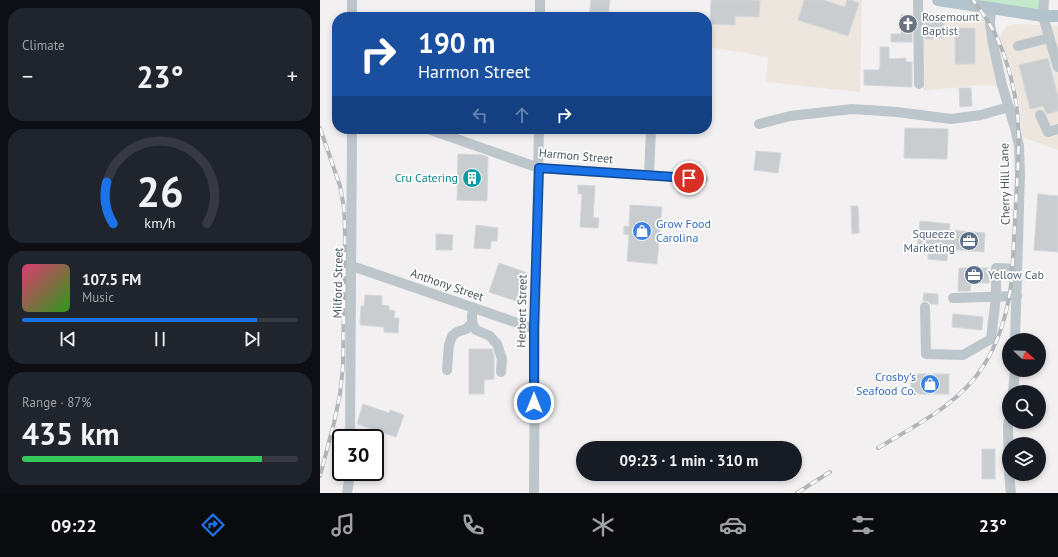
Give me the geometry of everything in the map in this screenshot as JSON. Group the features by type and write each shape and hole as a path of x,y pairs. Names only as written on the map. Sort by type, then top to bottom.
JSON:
{"main road":[{"path":"938,0 1043,16 1058,16"}],"street":[{"path":"352,0 352,12"},
{"path":"540,0 540,12"},
{"path":"918,0 919,84"},
{"path":"1044,0 1043,16 1058,67"},
{"name":"Cherry Hill Lane","path":"991,7 990,24 993,44 1002,85 1019,146 1020,174 1016,333"},
{"path":"1018,46 1049,38"},
{"path":"759,124 790,116 852,110 898,112 951,120 980,115 1009,107"},
{"path":"1040,115 1048,132 1058,129"},
{"name":"Milford Street","path":"350,429 352,134"},
{"name":"Harmon Street","path":"442,134 539,168 703,179"},
{"name":"Herbert Street","path":"534,493 534,328 539,134"},
{"path":"649,176 651,134"},
{"name":"Anthony Street","path":"352,266 534,328"},
{"path":"925,307 926,354 963,355 991,339 996,296 996,268 1017,269"},
{"path":"953,298 1017,296"},
{"path":"474,308 472,323 476,330 490,336 497,344 502,359 501,372"},
{"path":"447,370 449,345 452,336 466,329 472,323"},
{"path":"347,493 349,481"},
{"path":"1010,481 1011,493"}],"shaded area":[{"path":"711,0 862,0 860,92 766,82 768,57 712,48 712,12 710,12"},
{"path":"923,12 990,21 1002,86 977,85 923,91"},
{"path":"1008,25 1058,26 1058,150 1022,137 1019,101 1011,66 1000,39 1002,32"}],"green space":[{"path":"939,0 1044,0 1043,16"}],"building":[{"path":"591,0 610,0 609,12 590,12"},
{"path":"711,0 760,0 759,17 735,16 735,25 712,24 712,12 710,12"},
{"path":"804,0 823,0 845,7 847,0 859,3 848,36 798,20"},
{"name":"Rosemount Baptist","path":"901,15 912,15 912,42 891,42 891,34 901,34"},
{"path":"925,18 944,20 943,38 933,37 933,39 925,39"},
{"path":"955,28 975,28 975,64 955,64"},
{"path":"880,47 889,47 889,59 906,58 906,62 912,62 912,87 864,85 864,70 879,70 880,68"},
{"path":"1048,58 1058,97 1058,111 1047,114 1043,106 1030,109 1019,65"},
{"path":"959,88 971,88 972,106 960,107"},
{"path":"905,128 948,129 947,159 904,158"},
{"path":"756,151 781,153 778,173 754,170"},
{"name":"Cru Catering","path":"458,154 482,155 488,157 487,201 457,200"},
{"path":"578,185 595,186 593,218 599,218 598,228 580,227 582,194 578,194"},
{"path":"1038,194 1058,196 1058,252 1034,250"},
{"name":"Grow Food Carolina","path":"630,205 662,207 657,264 627,261 629,235 624,234 624,226 629,227"},
{"path":"851,206 858,206 859,233 852,234"},
{"path":"920,221 950,224 949,230 985,233 984,252 948,249 947,261 928,259 928,253 917,252"},
{"path":"476,225 498,228 497,241 491,241 490,249 474,248"},
{"path":"436,234 453,235 452,250 436,250"},
{"path":"499,263 528,273 521,294 527,297 525,304 489,292"},
{"name":"Yellow Cab","path":"959,268 989,268 989,283 971,283 970,291 958,291"},
{"path":"924,293 938,294 938,304 931,304 928,301 923,301"},
{"path":"365,295 382,296 382,305 389,306 389,310 395,311 394,318 399,318 398,333 384,332 384,327 360,325 361,306 364,306"},
{"path":"953,314 983,317 982,330 952,327"},
{"path":"469,349 492,349 494,357 494,379 484,380 484,394 469,394"},
{"name":"Crosby's Seafood Co.","path":"911,374 949,374 949,394 911,394"},
{"path":"363,404 389,413 390,410 404,415 396,437 384,433 384,429 372,429 357,424"},
{"path":"982,449 995,449 995,479 982,479"}],"railway":[{"path":"878,448 922,422 950,402 974,379 993,349 1000,332 1011,288 1018,175 1017,109 1006,59 988,22 973,0"},
{"path":"320,128 340,186 344,208 345,232 343,366 340,394 334,423 320,476"},
{"path":"797,493 830,472"}],"place":[{"name":"Rosemount Baptist","path":"908,24"},
{"name":"Cru Catering","path":"472,178"},
{"name":"Grow Food Carolina","path":"642,231"},
{"name":"Squeeze Marketing","path":"969,241"},
{"name":"Yellow Cab","path":"974,275"},
{"name":"Crosby's Seafood Co.","path":"930,384"}],"route":[{"path":"534,403 534,328 539,168 689,178"}]}
